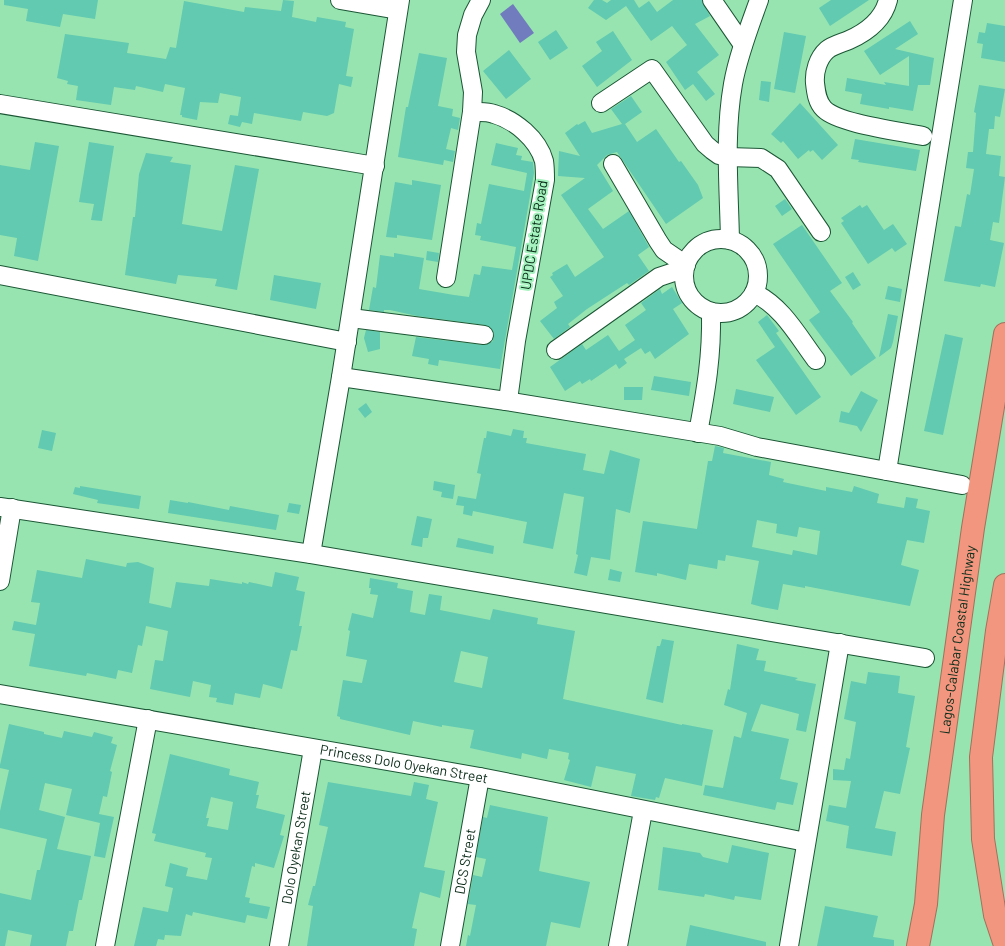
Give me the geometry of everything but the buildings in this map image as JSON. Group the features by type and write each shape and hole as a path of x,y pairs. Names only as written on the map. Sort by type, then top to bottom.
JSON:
{"highway":[{"name":"Lagos-Calabar Coastal Highway","path":"918,946 926,904 934,815 973,528 1005,334"},
{"path":"1005,586 997,631 981,757 983,839 995,915 1005,945"}],"street":[{"path":"312,554 351,318 399,5 340,0"},
{"path":"446,278 472,112 472,92 466,52 467,35 473,15 480,0"},
{"path":"712,0 743,45"},
{"path":"730,240 728,157 730,104 733,83 743,45 759,0"},
{"path":"888,0 886,8 880,18 871,28 835,45 824,54 816,68 814,80 818,101 823,108 840,118 923,136"},
{"path":"887,471 963,0"},
{"path":"601,103 652,70 705,144 719,155 728,157 753,156 770,162 778,169 821,232"},
{"path":"0,104 375,166"},
{"name":"UPDC Estate Road","path":"472,112 492,113 510,120 539,148 544,162 545,180 516,341 509,394 506,401"},
{"path":"613,164 664,250 685,268"},
{"path":"718,239 730,240 742,245 751,254 757,268 758,281 754,293 736,310 724,313 711,312 699,306 690,297 685,284 685,268 688,259 696,248 707,241 718,239"},
{"path":"556,350 659,277 685,268"},
{"path":"0,275 347,342"},
{"path":"754,293 763,298 779,311 816,360"},
{"path":"698,433 711,352 711,312"},
{"path":"351,318 484,335"},
{"path":"341,377 506,401 720,436 757,447 962,485"},
{"path":"0,581 6,508 312,554 925,658"},
{"path":"789,946 840,643"},
{"name":"Princess Dolo Oyekan Street","path":"0,694 480,777 644,811 806,842"},
{"path":"105,946 148,719"},
{"name":"Dolo Oyekan Street","path":"279,946 313,749"},
{"name":"DCS Street","path":"450,946 480,777"},
{"path":"618,946 644,811"}],"water":[{"path":"513,4 534,33 520,43 500,14"}]}
